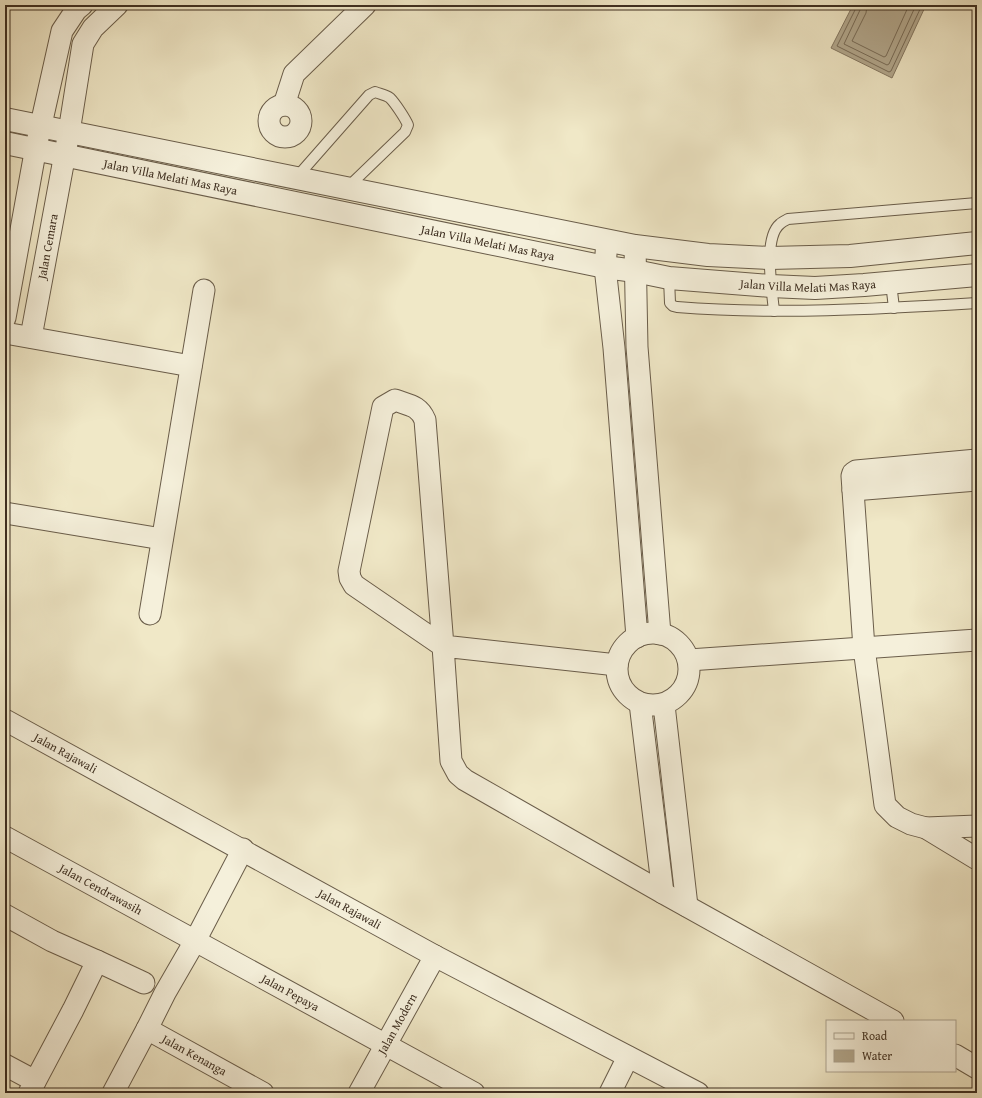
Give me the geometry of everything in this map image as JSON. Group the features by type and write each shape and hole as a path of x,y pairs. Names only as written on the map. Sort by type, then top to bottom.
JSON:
{"street":[{"path":"5,318 36,150 62,31 76,10 82,5"},
{"name":"Jalan Cemara","path":"31,337 69,132 83,44 93,28 117,5"},
{"path":"284,105 294,74 365,5"},
{"name":"Jalan Villa Melati Mas Raya","path":"5,119 635,246 708,255 770,258 850,256 977,243"},
{"name":"Jalan Villa Melati Mas Raya","path":"5,144 605,267 669,278 815,288 977,275"},
{"path":"607,241 605,267 614,348 637,637"},
{"path":"635,246 637,347 660,634"},
{"path":"150,614 204,290"},
{"path":"5,332 191,366"},
{"path":"617,665 443,646 354,585 350,578 349,571 384,407 395,400 414,406 422,413 425,420 443,646 451,761 458,774 465,780 663,893 891,1020"},
{"path":"977,460 856,471 852,476 864,648 885,805 897,817 911,824 926,828 977,859"},
{"path":"853,490 977,480"},
{"path":"5,513 162,539"},
{"path":"648,633 660,634 672,638 681,646 689,660 689,680 683,691 675,699 664,704 652,706 640,703 630,697 622,688 618,677 617,665 620,654 627,644 637,637 648,633"},
{"path":"689,660 977,640"},
{"path":"640,703 663,893"},
{"path":"664,704 687,906"},
{"name":"Jalan Rajawali","path":"5,720 243,849 435,956 698,1093"},
{"path":"926,828 977,826"},
{"name":"Jalan Cendrawasih","path":"5,837 195,941"},
{"path":"113,1093 243,849"},
{"path":"5,915 52,940 144,982"},
{"name":"Jalan Pepaya","path":"195,941 474,1093"},
{"name":"Jalan Modern","path":"358,1093 435,956"},
{"path":"5,1065 32,1087 73,1010 97,960"},
{"name":"Jalan Kenanga","path":"147,1029 263,1093"},
{"path":"956,1056 977,1068"},
{"path":"610,1093 628,1057"}],"lane":[{"path":"296,178 369,95 375,92 382,94 390,98 406,119 408,125 405,132 346,188"},
{"path":"774,311 771,286 770,244 779,224 788,219 977,203"},
{"path":"669,278 670,303 673,306 710,310 774,311 894,308 977,302"},
{"path":"891,283 894,308"}],"water":[{"path":"853,5 926,5 892,78 831,48"}]}
